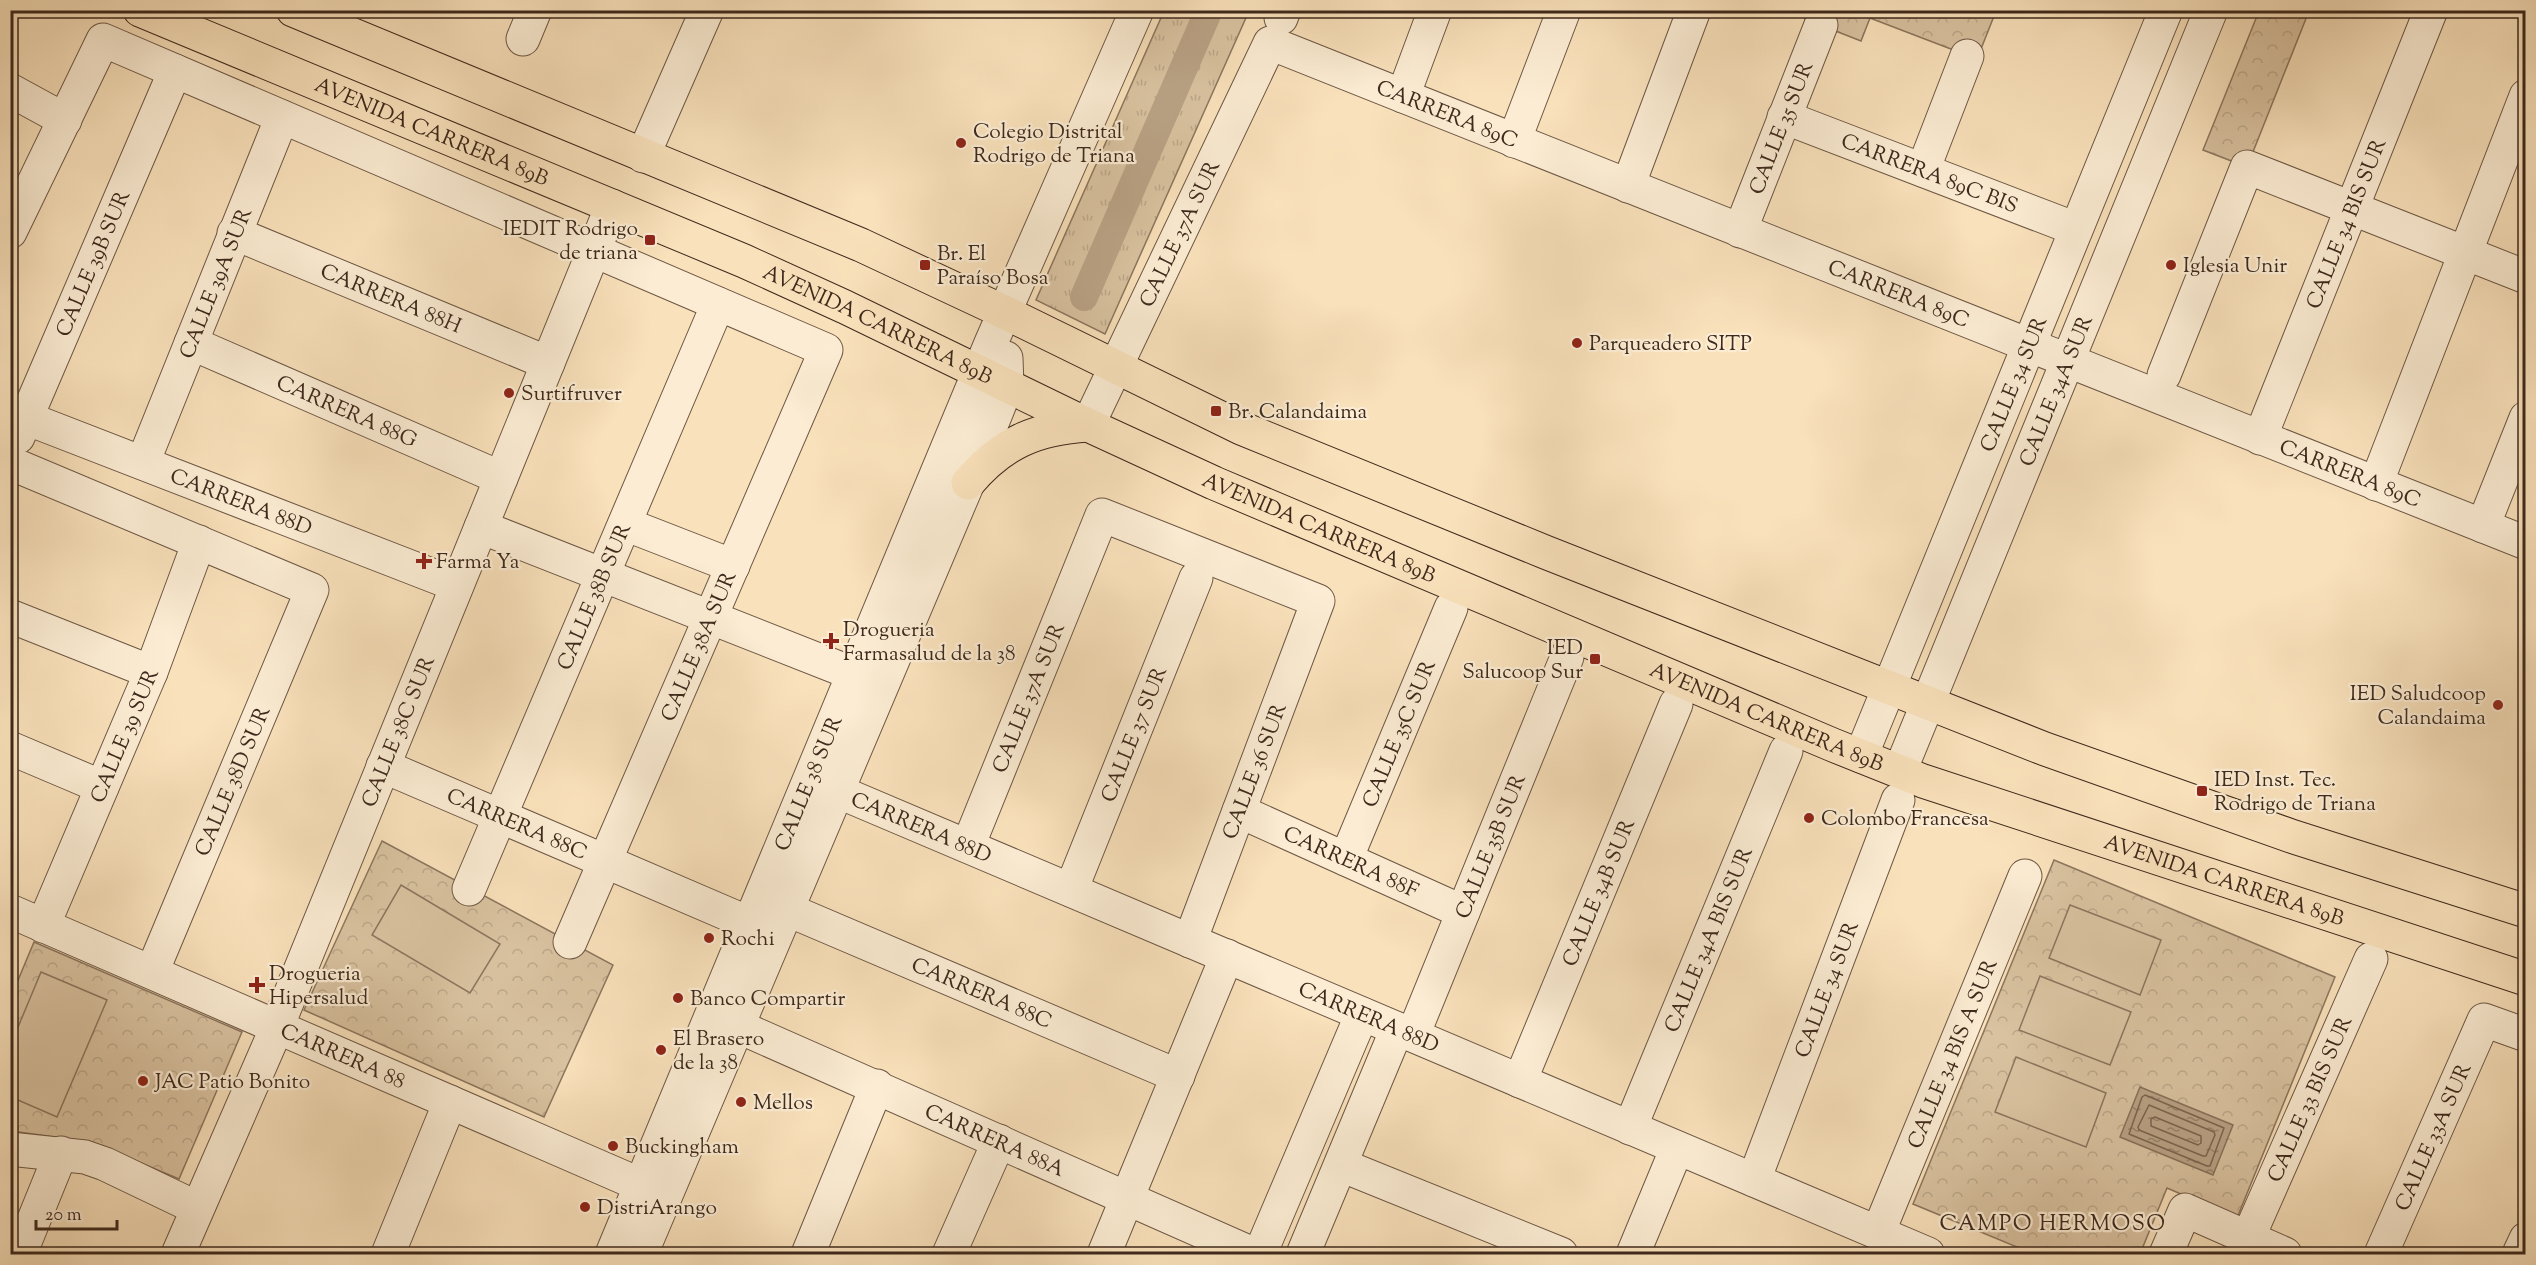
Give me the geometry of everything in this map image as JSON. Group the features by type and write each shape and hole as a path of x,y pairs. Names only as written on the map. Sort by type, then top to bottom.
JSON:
{"main road":[{"name":"AVENIDA CARRERA 89B","path":"140,10 754,266 1088,425 1263,504 1861,756 1899,785 1935,785 2526,979"},
{"path":"293,10 861,245 1241,428 1283,446 2045,749 2282,833 2526,912"},
{"path":"968,483 996,455 1030,435 1059,427 1088,425"}],"street":[{"path":"643,156 707,10"},
{"name":"CALLE 38 SUR","path":"612,1254 751,924 824,785 968,483 994,379 1004,312 1137,10"},
{"path":"1403,96 1436,10"},
{"path":"1514,141 1564,10"},
{"path":"1628,186 1694,10"},
{"name":"CALLE 34 SUR","path":"1861,756 2166,10"},
{"name":"CALLE 34A SUR","path":"1899,785 1928,703 2211,10"},
{"name":"CALLE 34 BIS SUR","path":"2260,438 2431,10"},
{"name":"CARRERA 89C","path":"1278,24 1403,96 2526,543"},
{"name":"CALLE 37A SUR","path":"1088,425 1278,24"},
{"name":"CALLE 35 SUR","path":"1740,231 1821,25"},
{"path":"11,228 103,40 718,304"},
{"path":"1923,170 1967,56"},
{"name":"CALLE 39B SUR","path":"10,455 176,71"},
{"path":"10,90 65,120"},
{"path":"2376,484 2526,96"},
{"name":"CALLE 39A SUR","path":"148,450 282,117"},
{"name":"CARRERA 89C BIS","path":"1784,117 2076,229"},
{"path":"2164,375 2247,167 2526,277"},
{"name":"CALLE 38C SUR","path":"178,1254 277,1027 612,206"},
{"name":"CARRERA 88H","path":"234,233 548,363"},
{"name":"CALLE 38A SUR","path":"570,942 826,350 718,304"},
{"name":"CALLE 38B SUR","path":"469,889 718,304"},
{"name":"CARRERA 88G","path":"191,343 501,478"},
{"name":"CALLE 38 SUR","path":"640,1254 786,909 824,785 854,674 994,379"},
{"name":"CARRERA 88D","path":"26,418 457,585"},
{"path":"2483,526 2526,418"},
{"path":"10,463 199,542"},
{"name":"CALLE 37A SUR","path":"968,846 1102,515"},
{"name":"CALLE 36 SUR","path":"1102,515 1318,601 1190,941"},
{"path":"625,524 733,566"},
{"path":"481,527 854,674"},
{"name":"CALLE 38D SUR","path":"152,972 312,590 199,542"},
{"name":"CALLE 39 SUR","path":"43,926 152,672 199,542"},
{"name":"CALLE 37 SUR","path":"1071,890 1196,578"},
{"name":"CALLE 35C SUR","path":"1346,859 1451,608"},
{"path":"10,616 152,672"},
{"name":"CALLE 35B SUR","path":"1303,1254 1341,1165 1463,912 1566,657"},
{"name":"CALLE 34B SUR","path":"1520,1081 1676,704"},
{"path":"10,748 102,787"},
{"name":"CALLE 34A BIS SUR","path":"1630,1128 1786,751"},
{"name":"CARRERA 88C","path":"383,766 751,924"},
{"name":"CARRERA 88D","path":"824,785 1928,1254"},
{"name":"CALLE 34 SUR","path":"1754,1180 1899,785"},
{"name":"CARRERA 88F","path":"1239,811 1463,912"},
{"name":"CALLE 34 BIS A SUR","path":"1878,1233 2025,876"},
{"name":"CARRERA 88C","path":"786,909 1178,1076"},
{"name":"CARRERA 88","path":"10,911 641,1185"},
{"path":"1104,1254 1227,956"},
{"name":"CALLE 33 BIS SUR","path":"2248,1238 2371,959"},
{"path":"1260,1254 1362,1014"},
{"name":"CALLE 33A SUR","path":"2381,1254 2484,1020 2526,1035"},
{"name":"CARRERA 88A","path":"737,1026 1253,1254"},
{"path":"808,1254 877,1086"},
{"path":"388,1254 450,1102"},
{"path":"949,1254 999,1141"},
{"path":"1633,1254 1677,1148"},
{"path":"10,1149 34,1153 61,1153 105,1164 198,1208"},
{"path":"20,1254 61,1153"},
{"path":"1341,1165 1560,1254"},
{"path":"2166,1254 2185,1210 2285,1254"},
{"path":"2519,1254 2526,1239"}],"green space":[{"path":"1809,10 1996,11 1977,59 1870,18 1861,41 1805,19"},
{"path":"1164,11 1249,11 1105,334 1036,300"},
{"path":"2259,11 2309,11 2247,167 2203,150"},
{"path":"382,841 613,965 544,1117 304,1010"},
{"path":"2054,860 2335,977 2237,1218 2167,1188 2140,1254 2034,1254 1913,1204"},
{"path":"401,885 500,944 470,993 372,935"},
{"path":"2070,905 2161,940 2140,995 2049,958"},
{"path":"34,942 242,1032 179,1179 91,1142 11,1131 11,997"},
{"path":"41,972 107,1000 57,1117 11,1097 11,1044"},
{"path":"2040,976 2131,1012 2110,1065 2019,1030"},
{"path":"2016,1057 2106,1093 2086,1147 1995,1112"}],"water":[{"path":"2140,1087 2233,1125 2213,1175 2120,1137"}],"waterway":[{"path":"1084,297 1209,10"}],"place":[{"name":"Colegio Distrital Rodrigo de Triana","path":"961,143"},
{"name":"IEDIT Rodrigo de triana","path":"650,240"},
{"name":"Br. El Paraíso Bosa","path":"925,265"},
{"name":"Iglesia Unir","path":"2171,265"},
{"name":"Parqueadero SITP","path":"1577,343"},
{"name":"Surtifruver","path":"509,393"},
{"name":"Br. Calandaima","path":"1216,411"},
{"name":"Farma Ya","path":"424,561"},
{"name":"Drogueria Farmasalud de la 38","path":"831,641"},
{"name":"IED Salucoop Sur","path":"1595,659"},
{"name":"IED Saludcoop Calandaima","path":"2498,705"},
{"name":"IED Inst. Tec. Rodrigo de Triana","path":"2202,791"},
{"name":"Colombo Francesa","path":"1809,818"},
{"name":"Rochi","path":"709,938"},
{"name":"Drogueria Hipersalud","path":"257,985"},
{"name":"Banco Compartir","path":"678,998"},
{"name":"El Brasero de la 38","path":"661,1050"},
{"name":"JAC Patio Bonito","path":"143,1081"},
{"name":"Mellos","path":"741,1102"},
{"name":"Buckingham","path":"613,1146"},
{"name":"DistriArango","path":"585,1207"}],"district":[{"name":"CAMPO HERMOSO","path":"2053,1222"}]}
